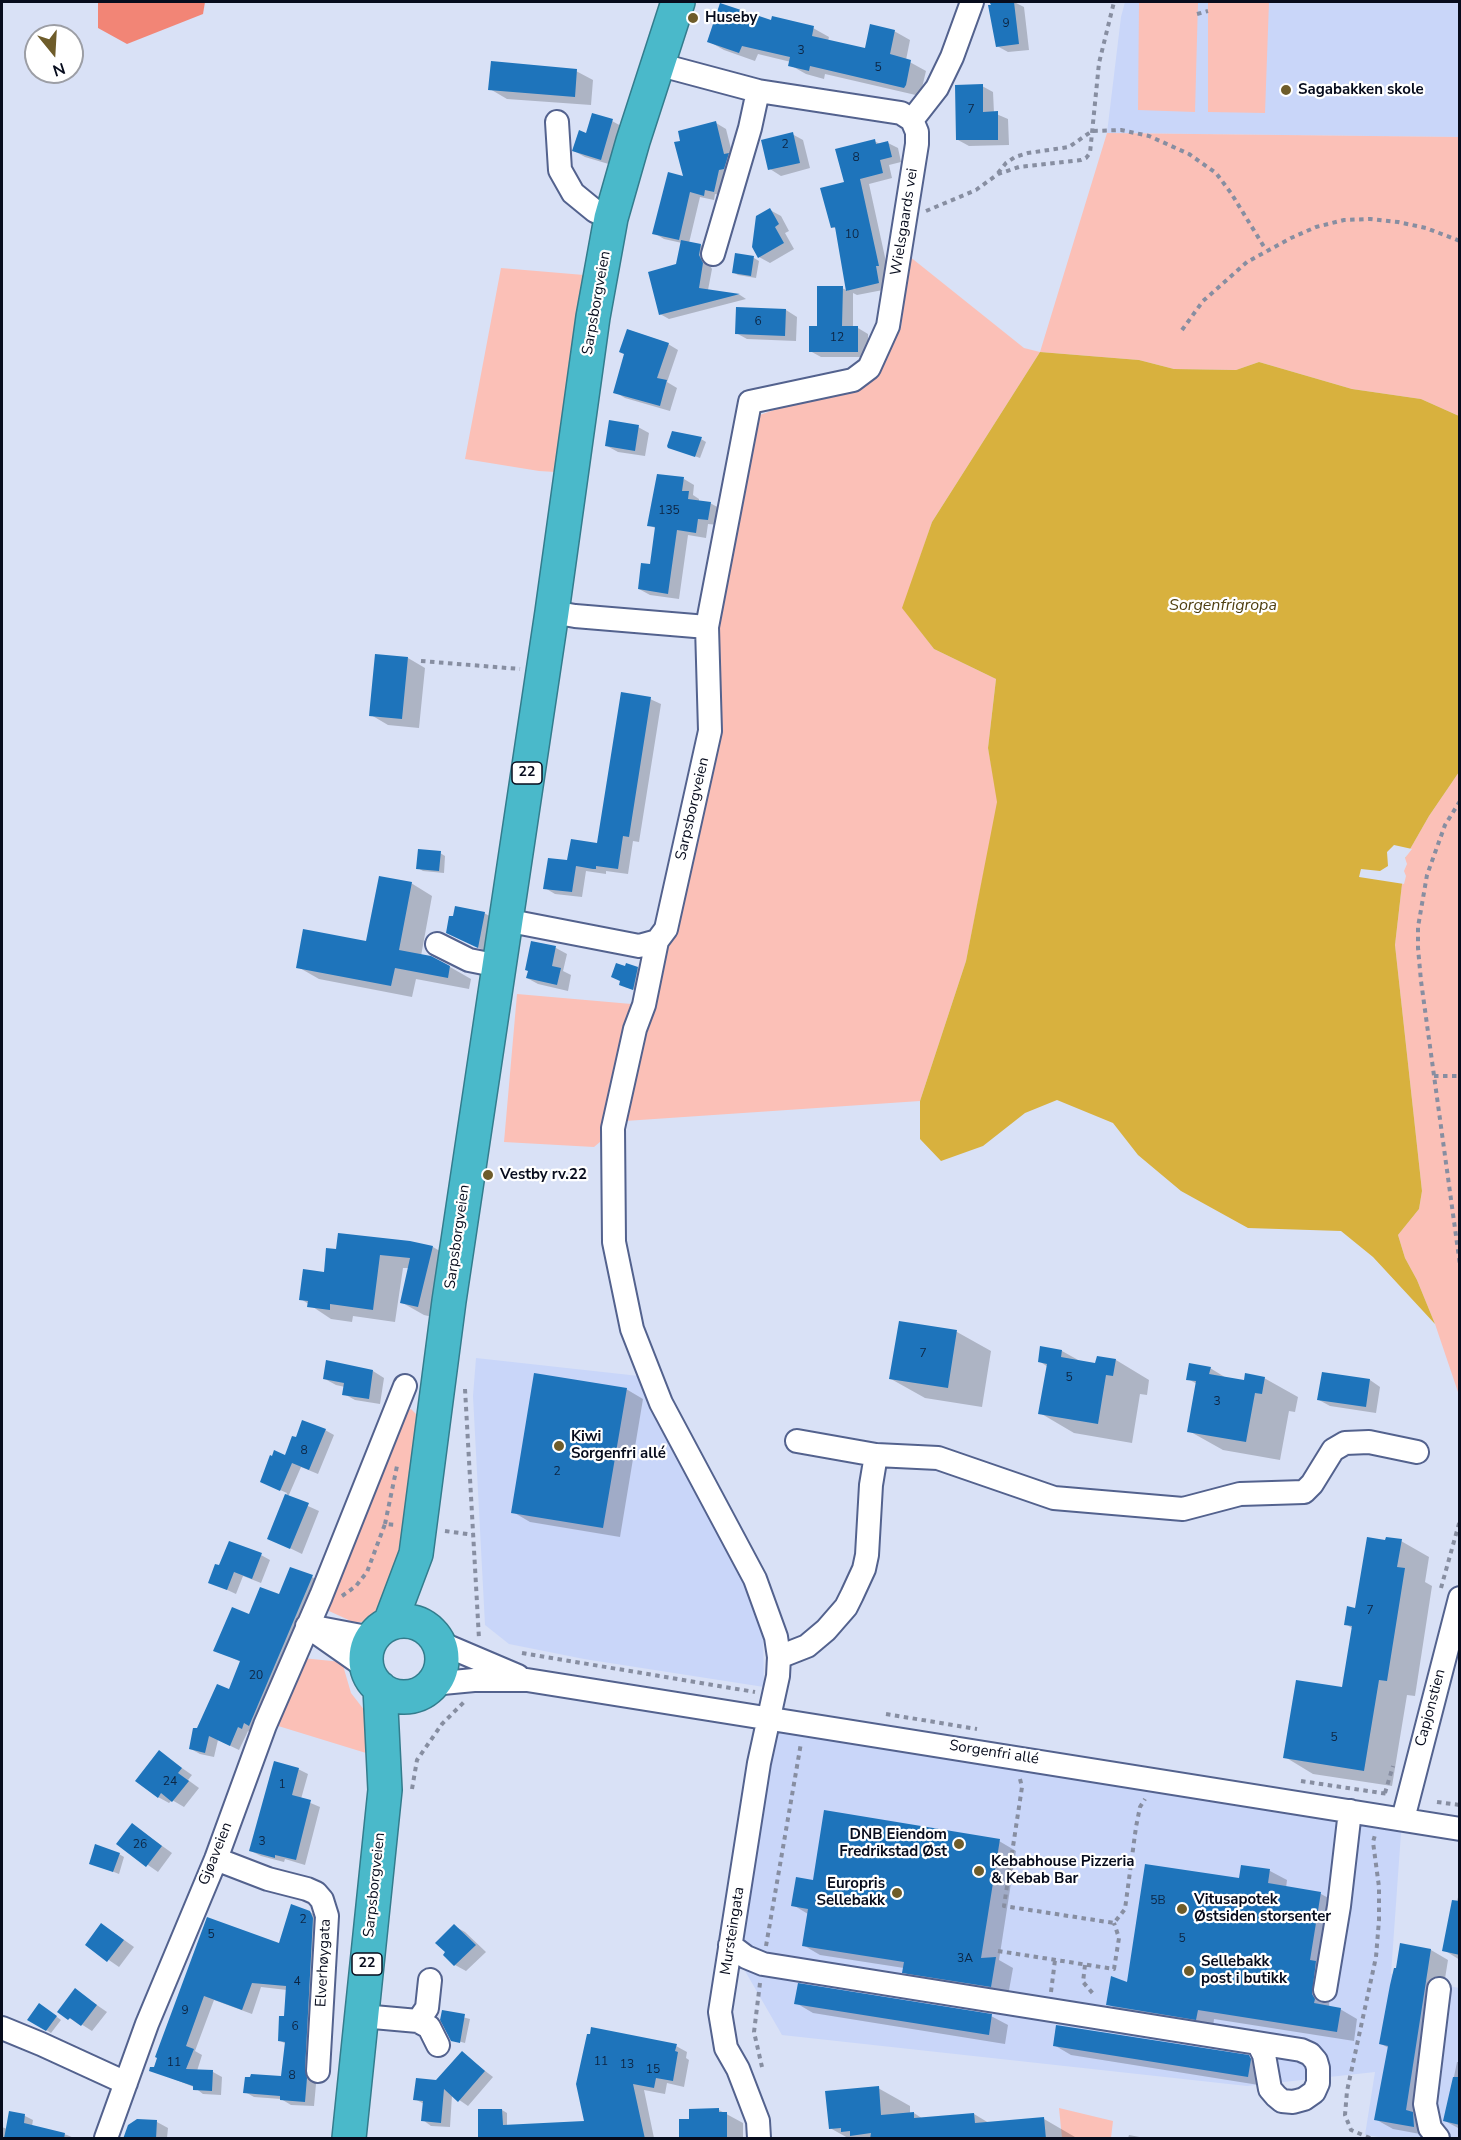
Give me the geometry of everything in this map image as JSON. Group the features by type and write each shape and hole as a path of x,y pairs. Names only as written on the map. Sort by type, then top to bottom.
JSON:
{"highway":[{"name":"Sarpsborgveien","path":"398,1791 377,1654 411,1540 552,612 592,317 611,218 678,2"},
{"name":"Sarpsborgveien","path":"411,1540 432,1635"},
{"path":"422,1690 401,1697 390,1694 377,1654 403,1620 415,1622 432,1635"},
{"name":"22","path":"422,1690 438,1674 441,1662 432,1635"},
{"name":"Sarpsborgveien","path":"349,2139 362,2016 398,1791 422,1690"}],"street":[{"path":"657,64 758,91 901,113 912,120 936,88 952,57 972,2"},
{"path":"713,254 750,128 758,91"},
{"name":"Wielsgaards vei","path":"791,394 853,380 869,368 888,326 917,144 917,132 912,120"},
{"path":"557,122 560,170 573,193 595,211 611,218"},
{"name":"Sarpsborgveien","path":"779,1657 776,1637 755,1579 661,1403 632,1329 614,1242 613,1128 635,1029 644,1005 657,941 666,929 710,731 707,627 750,402 791,394"},
{"path":"552,612 707,627"},
{"path":"506,920 639,946 657,941"},
{"path":"437,944 469,960 499,966"},
{"name":"Gjøaveien","path":"106,2139 151,2014 216,1859 265,1725 321,1596 405,1386"},
{"path":"797,1441 876,1455 944,1459 1054,1498 1183,1509 1240,1494 1304,1492 1312,1484 1333,1449 1345,1443 1369,1442 1417,1452"},
{"path":"779,1657 807,1646 826,1630 846,1607 852,1595 864,1569 867,1555 871,1485 876,1455"},
{"name":"Capjonstien","path":"1403,1819 1460,1598"},
{"path":"307,1626 377,1654"},
{"path":"307,1626 377,1654"},
{"path":"432,1635 480,1655"},
{"name":"Sorgenfri allé","path":"422,1690 480,1655 527,1680 1460,1829"},
{"name":"Mursteingata","path":"759,2139 758,2121 738,2069 726,2048 720,2012 759,1762 778,1676 779,1657"},
{"path":"1325,1990 1339,1906 1350,1811"},
{"name":"Elverhøygata","path":"216,1859 268,1879 307,1889 316,1893 322,1900 327,1916 318,2071"},
{"path":"730,1945 746,1957 763,1964 1259,2045"},
{"path":"418,2021 428,2008 430,1980"},
{"path":"1438,2139 1430,2127 1425,2104 1439,1989"},
{"path":"362,2016 418,2021 429,2027 438,2045"},
{"path":"2,2028 126,2083"}],"path":[{"path":"905,220 963,197 998,174 1019,167 1070,162 1086,158 1090,153 1099,63 1114,2"},
{"path":"1197,14 1208,11"},
{"path":"998,174 1006,163 1015,157 1070,147 1092,131 1121,130 1149,136 1189,154 1216,172 1232,193 1266,250"},
{"path":"1182,330 1216,288 1247,262 1266,250 1316,227 1344,220 1370,219 1426,228 1460,241"},
{"path":"421,661 542,670"},
{"path":"1460,801 1445,825 1429,867 1418,927 1421,981 1460,1265"},
{"path":"1434,1076 1460,1076"},
{"path":"398,1791 442,1724 470,1696 480,1655 465,1385"},
{"path":"321,1596 346,1595 367,1572 385,1524 411,1540"},
{"path":"443,1531 474,1535"},
{"path":"518,1652 773,1695"},
{"path":"764,2076 757,2054 754,2032 763,1964 804,1724"},
{"path":"1008,1756 1007,1769 1019,1776 1022,1787 1004,1906 1114,1923"},
{"path":"1114,1923 1125,1909 1140,1807 1144,1799 1150,1795"},
{"path":"998,1951 1114,1969 1119,1938 1114,1923"},
{"path":"1051,1989 1055,1960"},
{"path":"1085,1965 1083,1982 1104,2007 1102,2019"}],"shaded area":[{"path":"98,2 205,2 203,14 127,44 98,28"},
{"name":"Sagabakken skole","path":"1125,2 1459,2 1459,137 1107,133 1121,17"},
{"path":"1139,2 1198,2 1195,112 1138,110"},
{"path":"1208,2 1269,2 1265,113 1208,112"},
{"path":"1107,133 1459,137 1459,416 1421,399 1352,389 1259,362 1236,370 1174,369 1139,360 1040,352"},
{"path":"909,256 1024,348 1040,352 932,522 903,608 934,649 996,679 988,748 998,802 966,961 920,1101 625,1121 594,1147 504,1142 517,994 643,1005 713,724 705,630 754,417 794,403 856,391 875,374 901,328"},
{"path":"501,268 584,275 571,473 539,471 465,459"},
{"path":"1459,772 1459,1395 1435,1324 1417,1280 1405,1258 1398,1235 1419,1209 1422,1191 1395,945 1405,858 1429,816"},
{"path":"476,1358 639,1376 748,1588 763,1635 764,1687 584,1659 509,1644 485,1625 473,1396"},
{"path":"411,1409 417,1415 395,1598 366,1622 353,1622 329,1611 330,1598 405,1412"},
{"path":"302,1658 342,1662 351,1693 365,1711 366,1753 275,1725"},
{"path":"768,1718 1402,1819 1391,1974 1459,1988 1459,2138 1385,2138 1365,2135 1375,2072 1247,2086 782,2035 730,1945"},
{"path":"1059,2108 1113,2121 1111,2138 1062,2138"}],"water":[{"name":"Sorgenfrigropa","path":"1040,352 1139,360 1174,369 1236,370 1259,362 1352,389 1421,399 1459,416 1459,772 1429,816 1405,858 1395,945 1422,1191 1419,1209 1398,1235 1405,1258 1417,1280 1435,1324 1373,1257 1341,1231 1248,1228 1181,1191 1138,1155 1113,1123 1057,1100 1025,1113 983,1146 941,1161 920,1139 920,1101 966,961 997,802 988,748 996,679 934,649 902,608 932,522"}],"pier":[{"path":"1394,845 1412,849 1405,858 1407,864 1404,871 1406,876 1404,884 1359,877 1361,869 1380,871 1388,866 1387,852"}],"building":[{"path":"998,2 1014,2 1019,44 996,47 988,5"},
{"path":"720,3 771,20 772,16 814,26 812,36 865,48 870,24 895,30 890,54 911,60 906,85 904,88 810,66 809,71 788,66 790,57 742,46 739,53 707,42"},
{"path":"491,61 577,69 575,97 488,90"},
{"path":"983,84 983,112 998,111 998,140 956,140 955,85"},
{"path":"592,113 613,119 601,160 572,151 579,130 586,133"},
{"path":"716,121 724,154 729,153 724,169 719,170 714,192 705,190 704,196 690,192 679,240 652,234 668,172 683,176 674,142 680,141 678,131"},
{"path":"793,132 800,163 768,170 761,140"},
{"path":"875,139 876,144 888,141 892,157 880,160 883,173 860,179 879,266 876,266 879,283 846,291 835,227 831,228 820,188 844,182 835,149"},
{"path":"770,208 779,224 775,227 784,243 758,258 752,247 756,216"},
{"path":"681,240 701,244 699,255 703,263 699,288 740,294 659,315 648,272 676,264"},
{"path":"735,253 754,256 751,276 732,273"},
{"path":"817,286 843,286 842,326 858,326 858,352 809,352 809,326 817,326"},
{"path":"736,307 786,309 785,336 735,334"},
{"path":"627,329 669,343 657,378 667,380 660,406 613,393 624,354 619,352"},
{"path":"609,420 639,425 635,451 605,446"},
{"path":"672,431 702,437 695,457 668,448"},
{"path":"657,474 684,477 682,491 689,491 688,499 711,502 708,520 698,519 696,533 677,530 668,594 638,589 641,563 650,564 655,527 647,526"},
{"path":"375,654 408,657 402,719 369,716"},
{"path":"621,692 651,697 629,837 623,836 618,869 576,866 572,892 543,889 548,858 567,860 571,839 597,843"},
{"path":"418,849 441,851 439,871 416,869"},
{"path":"379,876 412,882 399,950 431,956 450,966 448,978 395,968 391,986 296,968 303,929 366,941"},
{"path":"455,906 485,912 478,948 446,933 449,916 453,916"},
{"path":"531,941 556,946 552,966 561,968 557,985 526,978 528,971 525,970"},
{"path":"616,963 638,967 633,990 619,985 620,981 611,977"},
{"path":"338,1233 410,1241 433,1246 418,1307 400,1303 410,1258 380,1255 373,1310 330,1304 330,1310 307,1307 308,1301 299,1300 303,1269 324,1272 326,1248 336,1249"},
{"path":"899,1321 957,1330 948,1388 889,1379"},
{"path":"1040,1346 1062,1350 1061,1357 1095,1363 1097,1356 1116,1359 1113,1376 1106,1375 1098,1424 1038,1414 1047,1364 1038,1362"},
{"path":"326,1360 373,1370 369,1399 342,1395 344,1383 323,1379"},
{"path":"1189,1363 1211,1367 1209,1374 1244,1380 1245,1373 1265,1377 1262,1394 1255,1393 1246,1442 1187,1432 1196,1381 1186,1380"},
{"path":"1322,1372 1370,1379 1366,1407 1317,1400"},
{"path":"534,1373 627,1388 603,1528 511,1513"},
{"path":"302,1420 326,1429 309,1470 292,1463 280,1491 260,1482 270,1455 272,1456 274,1450 285,1455 292,1436 296,1437"},
{"path":"285,1494 309,1503 290,1549 267,1539"},
{"path":"1367,1537 1385,1540 1386,1537 1402,1539 1397,1567 1405,1568 1387,1681 1379,1680 1364,1771 1283,1758 1296,1680 1342,1687 1352,1626 1344,1625 1347,1606 1355,1608"},
{"path":"229,1541 262,1553 252,1579 234,1572 227,1590 208,1583 215,1564 219,1565"},
{"path":"290,1567 313,1575 249,1726 244,1723 242,1729 238,1727 230,1746 209,1736 205,1753 189,1749 193,1728 197,1728 217,1684 229,1689 240,1661 213,1651 232,1607 249,1614 260,1587 279,1594"},
{"path":"159,1750 182,1768 178,1773 189,1781 172,1802 161,1793 158,1798 135,1781"},
{"path":"274,1761 299,1768 292,1795 311,1800 296,1860 275,1855 275,1858 249,1851"},
{"path":"824,1810 1000,1839 981,1958 996,1957 991,1987 902,1973 904,1962 802,1946 808,1909 791,1906 796,1877 813,1880"},
{"path":"132,1823 162,1846 146,1867 116,1844"},
{"path":"95,1844 120,1853 113,1872 89,1864"},
{"path":"1145,1864 1239,1878 1241,1865 1270,1869 1268,1883 1321,1892 1310,1960 1316,1961 1312,1994 1315,1999 1314,2003 1341,2008 1337,2032 1198,2010 1196,2020 1106,2005 1111,1976 1127,1982"},
{"path":"1452,1900 1460,1901 1460,1955 1442,1951"},
{"path":"291,1904 310,1911 313,1918 305,2102 280,2100 280,2096 243,2093 245,2077 250,2077 251,2074 281,2076 285,2042 278,2041 279,2016 284,2016 286,1986 252,1983 242,2010 204,1996 186,2046 194,2049 186,2069 213,2070 212,2091 193,2090 193,2086 149,2071 150,2067 154,2067 157,2058 155,2057 207,1917 279,1943"},
{"path":"101,1923 124,1940 107,1962 85,1945"},
{"path":"454,1924 476,1945 454,1966 443,1955 445,1952 435,1943"},
{"path":"1400,1943 1431,1949 1406,2110 1413,2112 1414,2127 1374,2120 1388,2046 1379,2044"},
{"path":"798,1983 992,2014 989,2035 794,2004"},
{"path":"75,1988 97,2005 81,2026 57,2012"},
{"path":"39,2003 57,2016 46,2031 27,2020"},
{"path":"442,2010 465,2014 460,2043 451,2041 440,2020"},
{"path":"1056,2025 1249,2055 1251,2059 1248,2077 1053,2046"},
{"path":"591,2027 677,2044 675,2051 678,2052 673,2081 656,2078 654,2088 633,2084 645,2139 478,2139 478,2109 502,2109 503,2125 584,2121 576,2084 587,2034 590,2034"},
{"path":"462,2051 485,2071 458,2102 444,2089 441,2123 421,2121 423,2101 413,2100 416,2078 436,2080"},
{"path":"1453,2077 1460,2077 1460,2125 1443,2121"},
{"path":"879,2086 881,2115 914,2112 914,2118 974,2113 975,2123 1044,2117 1046,2139 870,2139 871,2133 850,2136 850,2131 841,2132 841,2128 829,2129 825,2091"},
{"path":"719,2108 719,2112 727,2112 727,2139 679,2139 679,2119 689,2119 689,2109"},
{"path":"9,2111 25,2114 24,2123 65,2133 64,2139 4,2139"},
{"path":"137,2119 157,2120 156,2139 123,2139 128,2125"}],"place":[{"name":"Huseby","path":"693,18"},
{"name":"Sagabakken skole","path":"1286,90"},
{"name":"Vestby rv.22","path":"488,1175"},
{"name":"Kiwi Sorgenfri allé","path":"559,1446"},
{"name":"DNB Eiendom Fredrikstad Øst","path":"959,1844"},
{"name":"Kebabhouse Pizzeria & Kebab Bar","path":"979,1871"},
{"name":"Europris Sellebakk","path":"897,1893"},
{"name":"Vitusapotek Østsiden storsenter","path":"1182,1909"},
{"name":"Sellebakk post i butikk","path":"1189,1971"}]}
